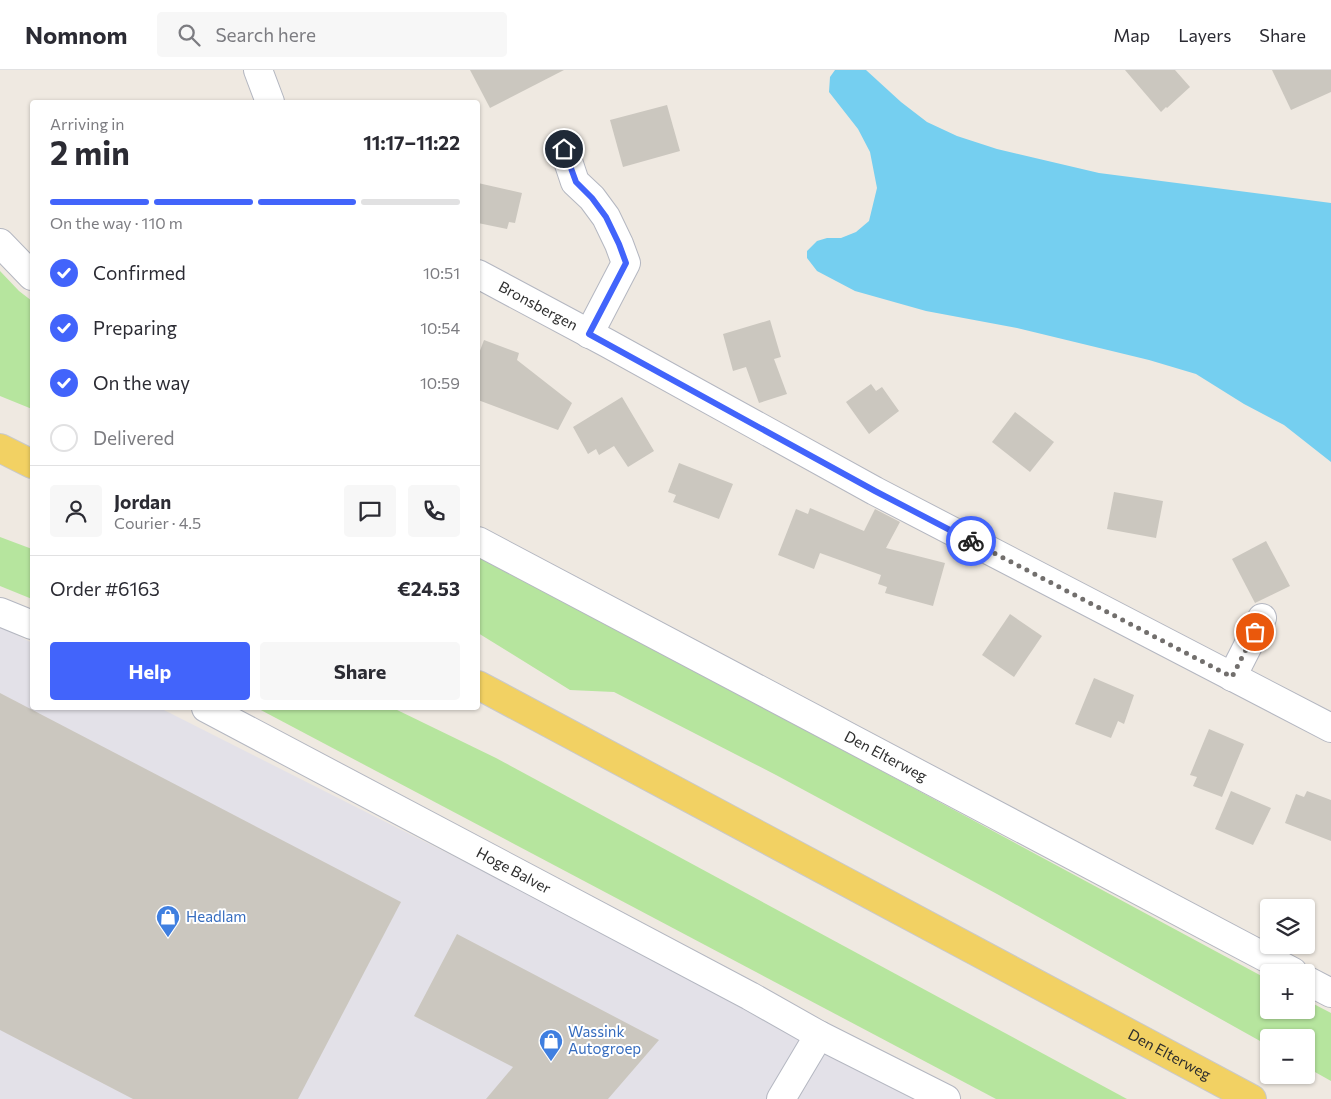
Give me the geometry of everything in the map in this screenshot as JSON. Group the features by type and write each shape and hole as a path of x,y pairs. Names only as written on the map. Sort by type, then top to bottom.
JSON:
{"main road":[{"path":"0,448 30,463"},
{"name":"Den Elterweg","path":"480,686 1252,1099"}],"street":[{"path":"258,70 269,100"},
{"path":"564,149 576,182 592,198 606,217 626,263 589,334"},
{"path":"0,243 30,274"},
{"name":"Bronsbergen","path":"480,275 875,491 1331,728"},
{"name":"Den Elterweg","path":"480,542 1278,964"},
{"path":"0,612 30,624"},
{"path":"1232,677 1262,618"},
{"name":"Hoge Balver","path":"210,710 819,1035 946,1099"},
{"path":"1315,985 1331,993"},
{"path":"781,1099 819,1035"}],"shaded area":[{"path":"0,626 30,642 30,710 164,710 934,1099 0,1099"}],"green space":[{"path":"0,271 30,299 30,408 0,396"},
{"path":"0,537 30,548 30,598 0,586"},
{"path":"480,554 1260,975 1260,1019 1315,1019 1315,1005 1331,1013 1331,1081 1315,1072 1315,1029 1260,1029 1260,1041 997,894 776,775 614,692 570,690 480,634"},
{"path":"261,710 397,710 496,758 1127,1099 996,1099"}],"water":[{"path":"835,70 866,70 901,102 927,122 957,136 997,149 1099,173 1331,203 1331,462 1284,425 1244,404 1196,374 1149,360 1017,328 926,311 855,291 817,271 807,258 807,251 817,241 827,238 841,238 856,232 869,221 877,188 870,152 858,129 829,92 830,77"}],"building":[{"path":"470,70 564,70 490,108"},
{"path":"1125,70 1175,70 1190,87 1161,112"},
{"path":"1272,70 1331,70 1331,92 1291,110"},
{"path":"667,105 680,151 623,167 610,120"},
{"path":"480,183 522,193 515,223 509,222 507,229 480,223"},
{"path":"770,320 781,357 774,359 787,394 759,403 746,367 733,371 723,334"},
{"path":"484,340 519,353 517,360 572,403 558,430 480,401 480,351"},
{"path":"871,384 876,391 882,387 899,411 869,434 846,402"},
{"path":"622,397 654,451 628,467 614,446 599,455 596,449 588,454 573,427"},
{"path":"1015,412 1054,442 1030,472 992,442"},
{"path":"679,463 733,484 719,519 673,502 676,495 668,492"},
{"path":"1114,492 1163,501 1156,538 1107,529"},
{"path":"810,508 864,531 875,509 900,522 886,548 945,563 933,606 885,593 887,587 878,584 881,575 820,553 814,569 778,555 796,509 808,514"},
{"path":"1266,541 1290,586 1255,603 1232,559"},
{"path":"1010,614 1042,636 1014,677 982,655"},
{"path":"1094,678 1134,695 1124,724 1118,721 1111,738 1075,724"},
{"path":"0,693 401,902 298,1099 133,1099 0,1030"},
{"path":"1209,729 1244,744 1222,797 1193,786 1197,777 1190,775"},
{"path":"1231,791 1271,808 1253,845 1215,829"},
{"path":"1307,791 1331,800 1331,841 1285,823 1296,794 1304,797"},
{"path":"457,934 659,1040 608,1099 486,1099 513,1067 414,1016"}],"way so far":[{"path":"971,541 1232,677 1255,632"}],"place":[{"name":"Headlam","path":"168,938"},
{"name":"Wassink Autogroep","path":"551,1062"}],"route":[{"path":"564,149 576,182 592,198 606,217 626,263 589,334 875,491 971,541"}]}
